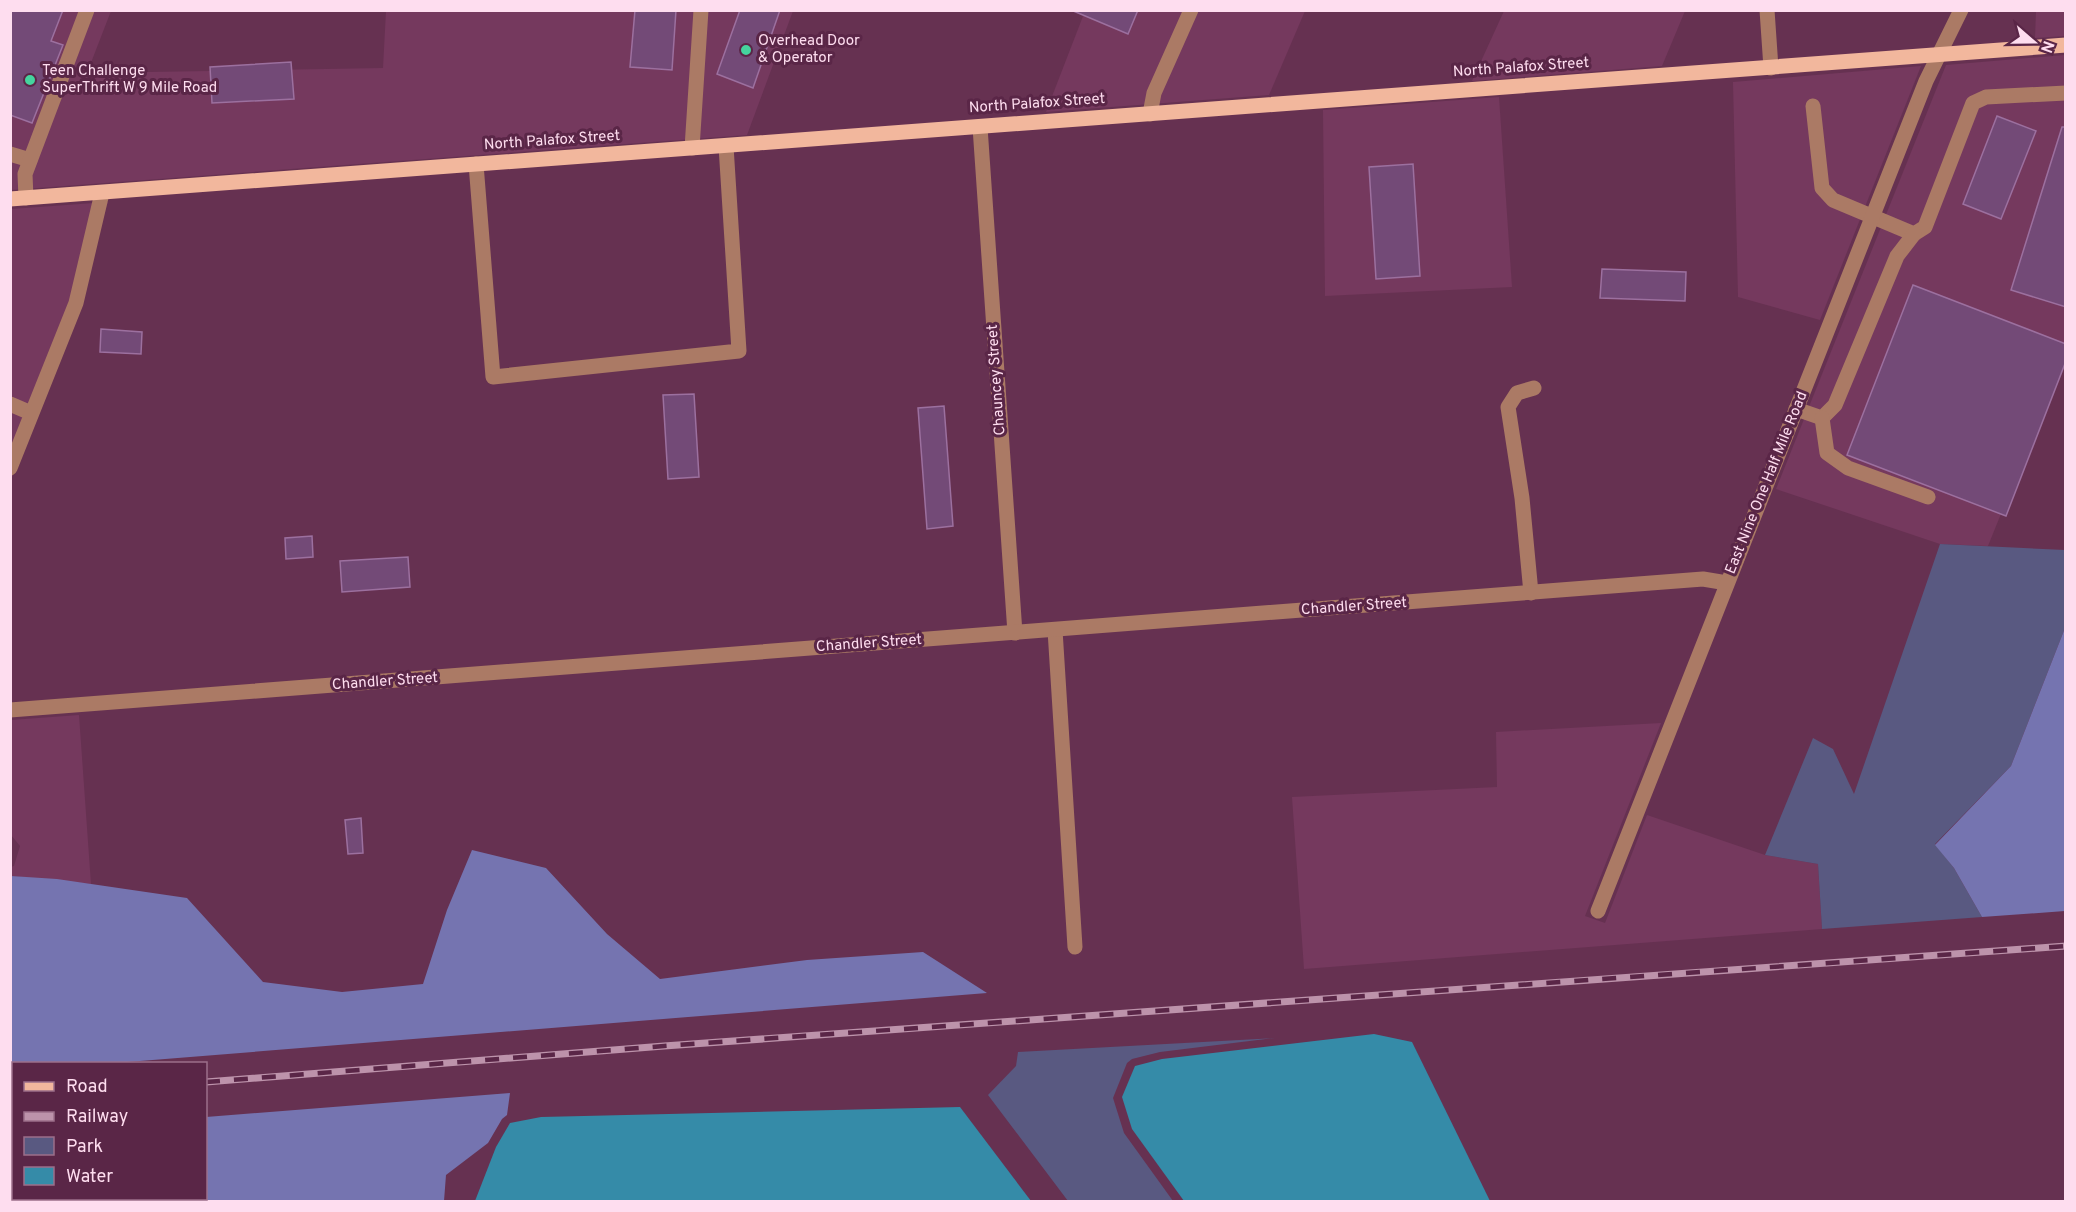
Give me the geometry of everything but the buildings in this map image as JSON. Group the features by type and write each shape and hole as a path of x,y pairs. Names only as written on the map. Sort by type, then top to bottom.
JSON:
{"main road":[{"name":"North Palafox Street","path":"10,200 2066,45"}],"street":[{"path":"26,198 25,174 87,10"},
{"path":"692,148 702,10"},
{"path":"1150,114 1154,93 1191,10"},
{"path":"1767,10 1771,68"},
{"name":"East Nine One Half Mile Road","path":"1598,911 1872,217 1938,56 1961,10"},
{"path":"1822,418 1835,405 1898,256 1914,234 1925,227 1973,103 1986,97 2066,93"},
{"path":"1813,106 1822,188 1833,200 1914,234"},
{"name":"Chauncey Street","path":"980,127 1015,633"},
{"path":"476,165 493,377 739,351 726,146"},
{"path":"10,154 30,160"},
{"path":"10,468 76,303 102,193"},
{"path":"1531,593 1522,498 1508,407 1517,393 1534,388"},
{"path":"10,404 31,413"},
{"path":"1796,409 1822,418"},
{"path":"1822,418 1827,453 1848,468 1928,497"},
{"name":"Chandler Street","path":"10,710 1703,579 1727,584"},
{"path":"1055,630 1075,947"}],"shaded area":[{"path":"1504,10 1685,11 1662,66 1472,81"},
{"path":"11,11 111,11 87,73 383,68 386,11 793,11 747,135 11,190"},
{"path":"1085,11 1305,11 1269,95 1046,112"},
{"path":"2036,11 2065,11 2065,36 2035,38"},
{"path":"2065,55 2065,355 1988,546 1940,544 1776,489 1946,65"},
{"path":"1921,66 1820,320 1738,297 1733,82"},
{"path":"1499,97 1512,287 1325,296 1323,110"},
{"path":"108,202 11,480 11,209"},
{"path":"2065,628 2065,911 1982,917 1954,868 1935,845 2011,766"},
{"path":"79,715 91,884 11,876 10,867 14,866 20,846 11,835 11,720"},
{"path":"1661,723 1585,916 1605,923 1647,815 1765,855 1818,864 1822,929 1304,969 1292,797 1497,787 1496,732"},
{"path":"472,850 546,868 607,934 660,979 807,960 923,952 987,993 127,1062 12,1062 11,1072 11,876 57,879 187,898 263,982 342,992 423,984 447,910"},
{"path":"510,1093 507,1115 502,1119 488,1143 446,1175 444,1201 76,1201 207,1200 207,1117"}],"green space":[{"path":"1940,544 2065,550 2065,628 2011,766 1935,844 1954,868 1982,917 1822,929 1818,864 1765,855 1813,738 1833,749 1854,794"},
{"path":"1275,1038 1160,1052 1132,1059 1127,1063 1113,1098 1124,1133 1173,1201 1068,1201 988,1095 1016,1066 1018,1052"}],"water":[{"path":"1374,1034 1412,1042 1490,1201 1184,1201 1132,1129 1122,1097 1135,1066 1162,1059"},
{"path":"960,1107 1031,1201 475,1201 496,1147 510,1123 541,1117"}],"railway":[{"path":"207,1082 664,1046 2066,946"}],"place":[{"name":"Overhead Door & Operator","path":"746,50"},
{"name":"Teen Challenge SuperThrift W 9 Mile Road","path":"30,80"}]}
